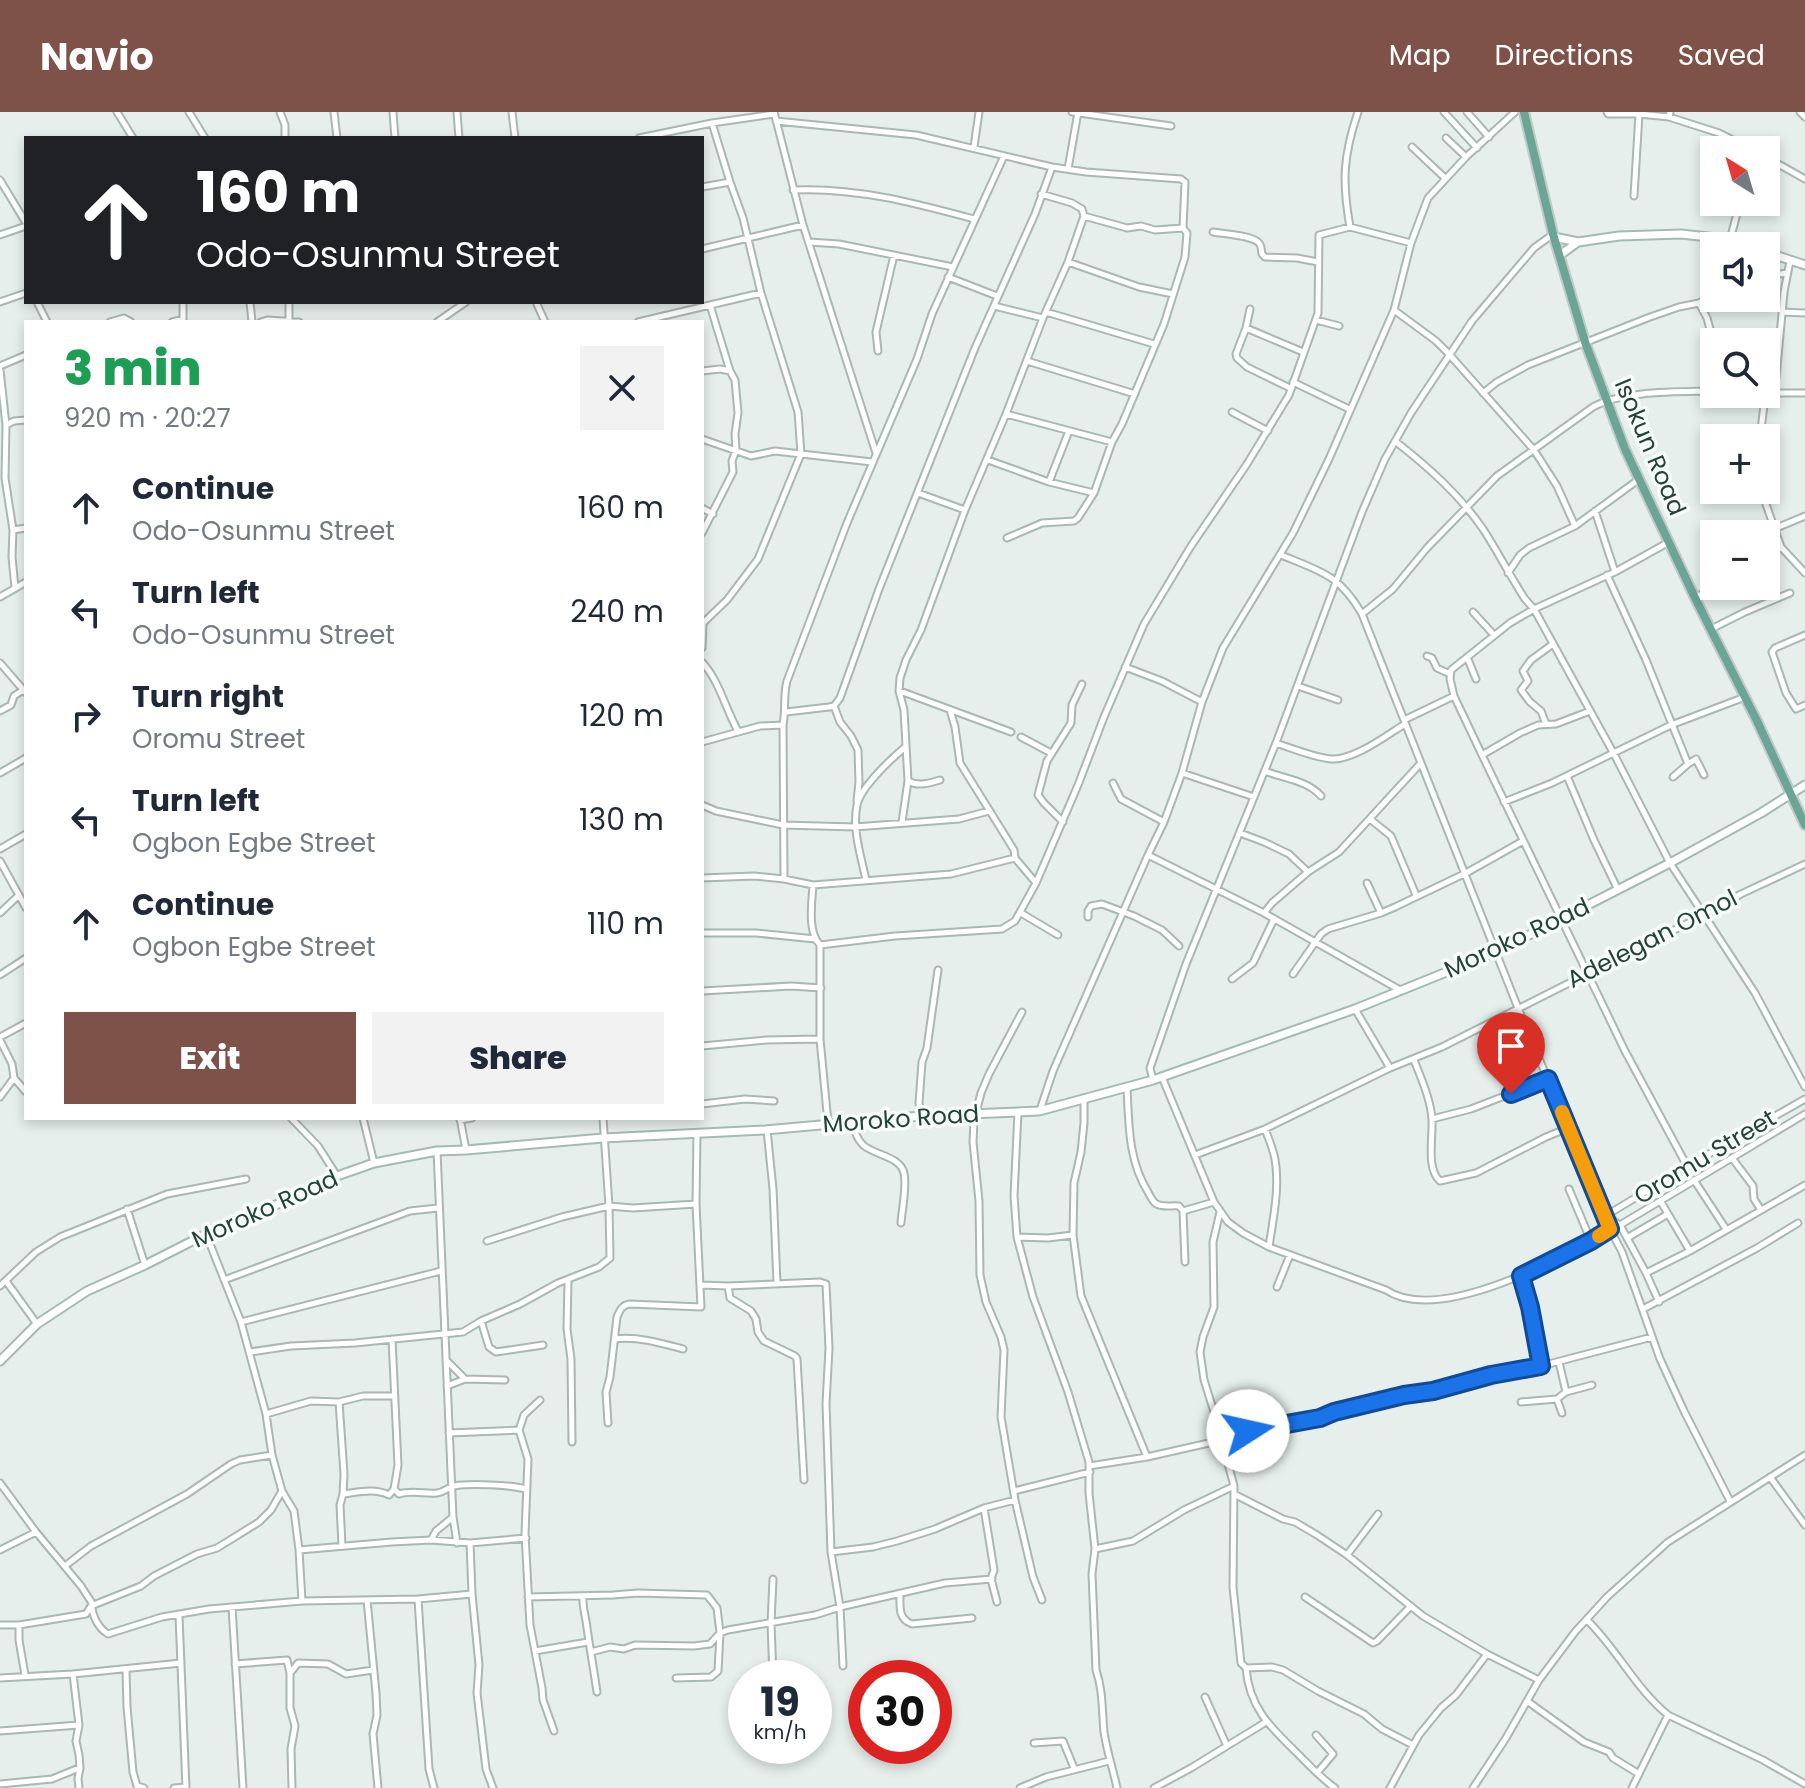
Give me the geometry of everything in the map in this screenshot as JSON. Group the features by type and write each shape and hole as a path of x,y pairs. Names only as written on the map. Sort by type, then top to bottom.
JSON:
{"main road":[{"name":"Isokun Road","path":"1524,112 1553,236 1606,399 1638,480 1805,825"}],"street":[{"path":"117,112 132,136"},
{"path":"189,112 204,136"},
{"path":"280,112 285,136"},
{"path":"334,112 337,136"},
{"path":"393,112 395,136"},
{"path":"457,112 459,136"},
{"path":"512,112 515,136"},
{"path":"974,147 979,112"},
{"path":"1068,169 1076,112 1171,126"},
{"path":"1350,227 1344,169 1358,112"},
{"path":"1444,112 1477,148"},
{"path":"1467,112 1489,137"},
{"path":"1039,1111 1053,1071 1164,822 1202,702 1223,648 1281,555 1329,459 1394,310 1411,243 1428,198 1466,157 1515,112"},
{"path":"1607,112 1670,115 1725,136"},
{"path":"1800,112 1805,117"},
{"path":"1634,196 1639,114"},
{"path":"775,116 803,225 877,453"},
{"path":"649,136 712,123 775,116 916,135 1052,167 1181,179 1185,184 1185,257 1164,324 1112,442 1094,493 1074,521 1042,523 1007,538"},
{"path":"704,623 727,600 758,559 801,454 798,412 761,293 737,198 712,123"},
{"path":"1446,138 1466,157"},
{"path":"1412,147 1445,178"},
{"path":"784,879 784,695 791,670 872,462 917,359 932,314 1004,156"},
{"path":"1780,165 1805,179"},
{"path":"786,712 834,706 840,698 879,589 975,348 1035,214 1052,167"},
{"path":"0,180 24,222"},
{"path":"704,187 730,182"},
{"path":"793,190 875,195 974,219"},
{"path":"902,822 908,781 900,678 1084,216 1082,209 1072,203 1041,194"},
{"path":"1084,216 1127,228 1183,228"},
{"path":"704,249 803,225"},
{"path":"0,235 24,226"},
{"path":"704,933 756,933 818,942 1002,929 1015,921 1063,822 1144,624 1289,395 1319,308 1319,235 1350,227 1411,243"},
{"path":"1213,232 1244,236 1258,242 1265,257 1318,262"},
{"path":"1153,1080 1150,1068 1186,964 1276,743 1374,482 1411,413 1449,354 1472,321 1534,248 1553,236 1578,242 1656,234 1700,236"},
{"path":"809,242 839,244 953,267"},
{"path":"1560,255 1578,242"},
{"path":"878,351 876,332 894,255"},
{"path":"1780,257 1805,265"},
{"path":"1780,334 1790,261"},
{"path":"1068,262 1139,287 1173,294"},
{"path":"1780,274 1787,273"},
{"path":"948,277 997,296"},
{"path":"645,320 701,304 710,305 761,293"},
{"path":"0,302 24,294"},
{"path":"1483,393 1528,365 1679,307 1699,303 1710,328"},
{"path":"440,320 463,304"},
{"path":"704,530 732,477 738,413 735,380 710,305"},
{"path":"994,306 1045,315 1154,344"},
{"path":"1250,309 1236,354 1239,362 1349,409"},
{"path":"1394,310 1436,341 1534,450 1557,486 1575,526"},
{"path":"1782,312 1805,313"},
{"path":"1316,320 1339,326"},
{"path":"1246,328 1303,352"},
{"path":"15,588 13,530 3,478 6,425 0,368 24,356"},
{"path":"720,369 726,358"},
{"path":"1027,361 1135,394"},
{"path":"704,371 730,371"},
{"path":"1362,614 1393,589 1427,548 1497,476 1593,407 1606,399 1700,391"},
{"path":"1780,394 1805,393"},
{"path":"1232,412 1268,431"},
{"path":"1006,414 1112,442"},
{"path":"6,425 24,420"},
{"path":"1049,482 1069,430"},
{"path":"704,440 751,456 775,451 872,462"},
{"path":"1395,441 1425,464 1467,509 1534,609 1670,863 1756,996 1805,1087"},
{"path":"987,460 1049,482 1094,493"},
{"path":"1508,573 1529,548 1575,526 1638,480"},
{"path":"918,493 965,510"},
{"path":"704,509 713,514"},
{"path":"1595,511 1615,572"},
{"path":"1780,526 1805,516"},
{"path":"13,530 24,528"},
{"path":"1670,542 1510,623 1451,670 1450,674 1454,696 1504,802 1640,1080 1687,1166"},
{"path":"1781,547 1805,573"},
{"path":"1281,555 1338,581 1362,614 1518,1008 1622,1252 1652,1337 1684,1411 1730,1501"},
{"path":"1607,575 1688,764"},
{"path":"0,597 24,583"},
{"path":"1711,629 1790,593"},
{"path":"1695,598 1700,595"},
{"path":"1473,612 1494,635"},
{"path":"1805,635 1772,652 1786,693 1796,709 1805,705"},
{"path":"1546,724 1541,711 1521,690 1528,681 1523,671 1531,660 1553,644"},
{"path":"1427,656 1432,658 1437,668 1450,674"},
{"path":"1467,657 1476,679"},
{"path":"0,663 24,691"},
{"path":"704,666 722,693 738,731"},
{"path":"1125,667 1162,681 1202,702"},
{"path":"1063,822 1038,795 1043,771 1071,723 1072,705 1082,684"},
{"path":"1298,686 1338,700"},
{"path":"899,691 1011,732"},
{"path":"0,711 11,705 14,696 24,692"},
{"path":"903,701 909,694"},
{"path":"1276,743 1339,759 1368,746 1454,696"},
{"path":"1504,802 1567,776 1671,725 1745,697"},
{"path":"834,706 858,750 855,827 866,880"},
{"path":"950,710 960,763 1014,850 1015,858 1036,883"},
{"path":"1482,755 1538,725 1565,721 1590,711"},
{"path":"704,741 760,726 783,725"},
{"path":"1021,737 1051,753"},
{"path":"857,802 875,776 905,747"},
{"path":"0,773 24,759"},
{"path":"1673,777 1696,759 1704,775"},
{"path":"1264,913 1308,872 1339,852 1420,764"},
{"path":"1265,771 1306,784 1321,796"},
{"path":"1182,773 1254,797"},
{"path":"1567,776 1618,890"},
{"path":"908,781 924,784 940,780"},
{"path":"1113,783 1121,799 1164,822"},
{"name":"Moroko Road","path":"0,1361 37,1324 87,1291 206,1234 337,1176 374,1163 437,1151 603,1138 1039,1111 1153,1080 1355,1009 1496,952 1670,863 1805,785"},
{"path":"704,806 783,825 855,827 959,819 989,811"},
{"path":"1370,819 1391,836 1416,895"},
{"path":"1240,833 1289,854 1308,872"},
{"path":"0,849 24,835"},
{"path":"1293,974 1321,934 1335,926 1381,913 1466,873 1523,841"},
{"path":"1148,855 1264,913 1401,990"},
{"path":"704,878 754,876 813,885 951,874 1015,858"},
{"path":"0,861 24,905"},
{"name":"Adelegan Omol","path":"1195,1155 1265,1129 1390,1068 1414,1060 1805,864"},
{"path":"1367,883 1381,913"},
{"path":"813,885 811,910 818,942 820,1039 828,1123"},
{"path":"0,913 18,896"},
{"path":"1088,917 1091,906 1102,904 1162,930 1179,946"},
{"path":"1021,913 1058,935"},
{"path":"1232,979 1253,963 1274,919"},
{"path":"0,975 24,959"},
{"path":"921,1116 921,1070 938,970"},
{"path":"704,991 791,986 821,988"},
{"path":"1355,1009 1390,1068"},
{"path":"1022,1012 981,1093 974,1120 973,1142 979,1201 980,1275 986,1302 1004,1350 1000,1407 1015,1500 1033,1577 1042,1600"},
{"path":"24,1024 0,1042 12,1064 14,1078 24,1090"},
{"path":"704,1046 820,1039"},
{"path":"1414,1060 1432,1119 1430,1145 1434,1176 1440,1181 1476,1173 1568,1128"},
{"path":"1162,1077 1214,1202 1228,1222 1269,1247 1395,1296 1441,1300 1521,1276 1610,1229"},
{"path":"0,1097 14,1078"},
{"path":"1432,1119 1471,1109 1548,1079"},
{"path":"1127,1088 1130,1147 1135,1168 1155,1203 1159,1206 1176,1205 1183,1211 1185,1262"},
{"path":"1084,1098 1081,1152 1074,1183 1073,1235 1081,1296 1147,1457"},
{"path":"704,1104 745,1099 774,1101"},
{"name":"Oromu Street","path":"1606,1218 1687,1166 1805,1099"},
{"path":"1018,1112 1014,1196 1017,1237 1033,1297 1089,1457 1095,1549 1092,1574 1096,1670 1100,1682 1104,1733 1117,1788"},
{"path":"1620,1225 1805,1114"},
{"path":"293,1120 318,1146 337,1176"},
{"path":"363,1120 374,1163"},
{"path":"460,1120 466,1150"},
{"path":"250,1352 463,1332 599,1267 610,1258 603,1120"},
{"path":"852,1121 865,1146 903,1168 901,1223"},
{"path":"1265,1129 1276,1167 1269,1247"},
{"path":"767,1130 777,1283"},
{"path":"608,1423 606,1392 620,1310 625,1305 701,1307 696,1204 697,1133"},
{"path":"437,1151 453,1517 457,1543"},
{"path":"1732,1158 1753,1186 1754,1199 1761,1210"},
{"path":"0,1286 36,1252 60,1237 167,1194 246,1179"},
{"path":"1694,1180 1726,1230"},
{"path":"1646,1273 1805,1185"},
{"path":"1569,1189 1591,1241"},
{"path":"1183,1211 1214,1202"},
{"path":"1661,1202 1690,1251"},
{"path":"487,1241 609,1206 633,1208 696,1204"},
{"path":"224,1280 410,1211 438,1208"},
{"path":"127,1209 145,1265"},
{"path":"1220,1212 1213,1242 1214,1307 1200,1348 1204,1380 1234,1486 1233,1587 1241,1663 1246,1668 1251,1696 1266,1722 1332,1787"},
{"path":"1627,1238 1668,1214"},
{"path":"1606,1218 1620,1225 1659,1302"},
{"path":"1643,1309 1798,1223"},
{"path":"206,1234 241,1322 266,1414 272,1455 282,1491 294,1511 302,1601"},
{"path":"1017,1237 1073,1235"},
{"path":"1277,1287 1290,1255"},
{"path":"241,1322 441,1271"},
{"path":"1521,1276 1541,1366"},
{"path":"568,1280 572,1442"},
{"path":"6,1281 37,1324"},
{"path":"701,1285 826,1284 831,1552 840,1607 843,1666"},
{"path":"728,1286 730,1298 751,1311 764,1341 797,1359 804,1480"},
{"path":"481,1321 489,1347 496,1352 543,1345"},
{"path":"1014,1491 1090,1469 1222,1440 1248,1431 1320,1418 1334,1412 1491,1375 1559,1362 1652,1337"},
{"path":"343,1494 375,1490 389,1495 394,1489 398,1465 392,1339"},
{"path":"615,1339 653,1341 683,1349"},
{"path":"445,1360 465,1379"},
{"path":"1559,1362 1566,1392"},
{"path":"447,1386 465,1379 505,1380"},
{"path":"1521,1402 1557,1399 1566,1392 1592,1385"},
{"path":"266,1414 311,1401 339,1402 363,1396 394,1396"},
{"path":"1557,1399 1562,1413"},
{"path":"540,1400 524,1415 519,1430 528,1459 528,1597 543,1700 554,1731"},
{"path":"339,1402 344,1474 340,1505 342,1546"},
{"path":"449,1433 519,1430"},
{"path":"65,1566 91,1546 187,1494 231,1464 272,1455"},
{"path":"1473,1788 1539,1680 1575,1632 1607,1597 1668,1542 1805,1455"},
{"path":"1770,1477 1805,1525"},
{"path":"0,1485 81,1586 92,1603 100,1627 108,1634 162,1617 209,1609 302,1601 418,1599 472,1594"},
{"path":"394,1489 399,1494 411,1491 442,1493 452,1486 526,1489"},
{"path":"1095,1549 1133,1541 1184,1510 1234,1486"},
{"path":"0,1625 19,1625 86,1614 91,1606 141,1586 176,1564 224,1543 266,1516 282,1491"},
{"path":"1233,1494 1317,1535 1423,1616 1539,1680"},
{"path":"831,1552 897,1541 984,1508 1015,1500"},
{"path":"984,1508 997,1602"},
{"path":"1347,1555 1378,1514"},
{"path":"431,1540 436,1531 453,1517"},
{"path":"0,1550 36,1532"},
{"path":"299,1550 431,1540 470,1543 526,1538"},
{"path":"470,1543 479,1665 477,1693 486,1769 493,1788"},
{"path":"772,1660 773,1579"},
{"path":"591,1652 635,1645 710,1644 720,1633 728,1630 815,1615 945,1583 992,1579"},
{"path":"528,1597 638,1593 707,1595 717,1608 720,1633 717,1673 711,1677 676,1678"},
{"path":"900,1594 901,1615 905,1622 912,1624 972,1618"},
{"path":"583,1596 582,1606 597,1692"},
{"path":"1305,1597 1373,1643 1411,1606"},
{"path":"418,1599 429,1769 434,1788"},
{"path":"367,1600 377,1715 373,1734 378,1788"},
{"path":"232,1607 243,1788"},
{"path":"174,1788 186,1788 179,1616"},
{"path":"1587,1620 1628,1673 1668,1715 1750,1753 1805,1784 1800,1788"},
{"path":"19,1625 25,1675"},
{"path":"535,1651 588,1642"},
{"path":"1390,1788 1413,1745 1431,1720 1456,1695 1487,1654"},
{"path":"235,1664 287,1660 290,1708 295,1726 291,1749 292,1788"},
{"path":"290,1673 298,1663 312,1662 328,1664 346,1674 373,1670"},
{"path":"0,1678 126,1670 181,1663"},
{"path":"1246,1668 1272,1667 1283,1670 1413,1745"},
{"path":"126,1670 133,1772 141,1787 127,1788"},
{"path":"73,1674 79,1725 76,1741 79,1788"},
{"path":"1205,1697 1227,1746"},
{"path":"1527,1701 1584,1742 1609,1752 1613,1758 1639,1774"},
{"path":"1632,1788 1668,1715"},
{"path":"1154,1788 1266,1722"},
{"path":"0,1731 79,1725"},
{"path":"1316,1735 1333,1754 1317,1773"},
{"path":"1034,1743 1063,1741 1075,1769"},
{"path":"1020,1788 1046,1777 1109,1761"},
{"path":"0,1784 52,1779 80,1768"}],"slow traffic":[{"path":"1562,1112 1610,1229 1599,1236"}],"route":[{"path":"1248,1431 1320,1418 1404,1395 1541,1366 1521,1276 1610,1229 1548,1079 1511,1094"}]}
